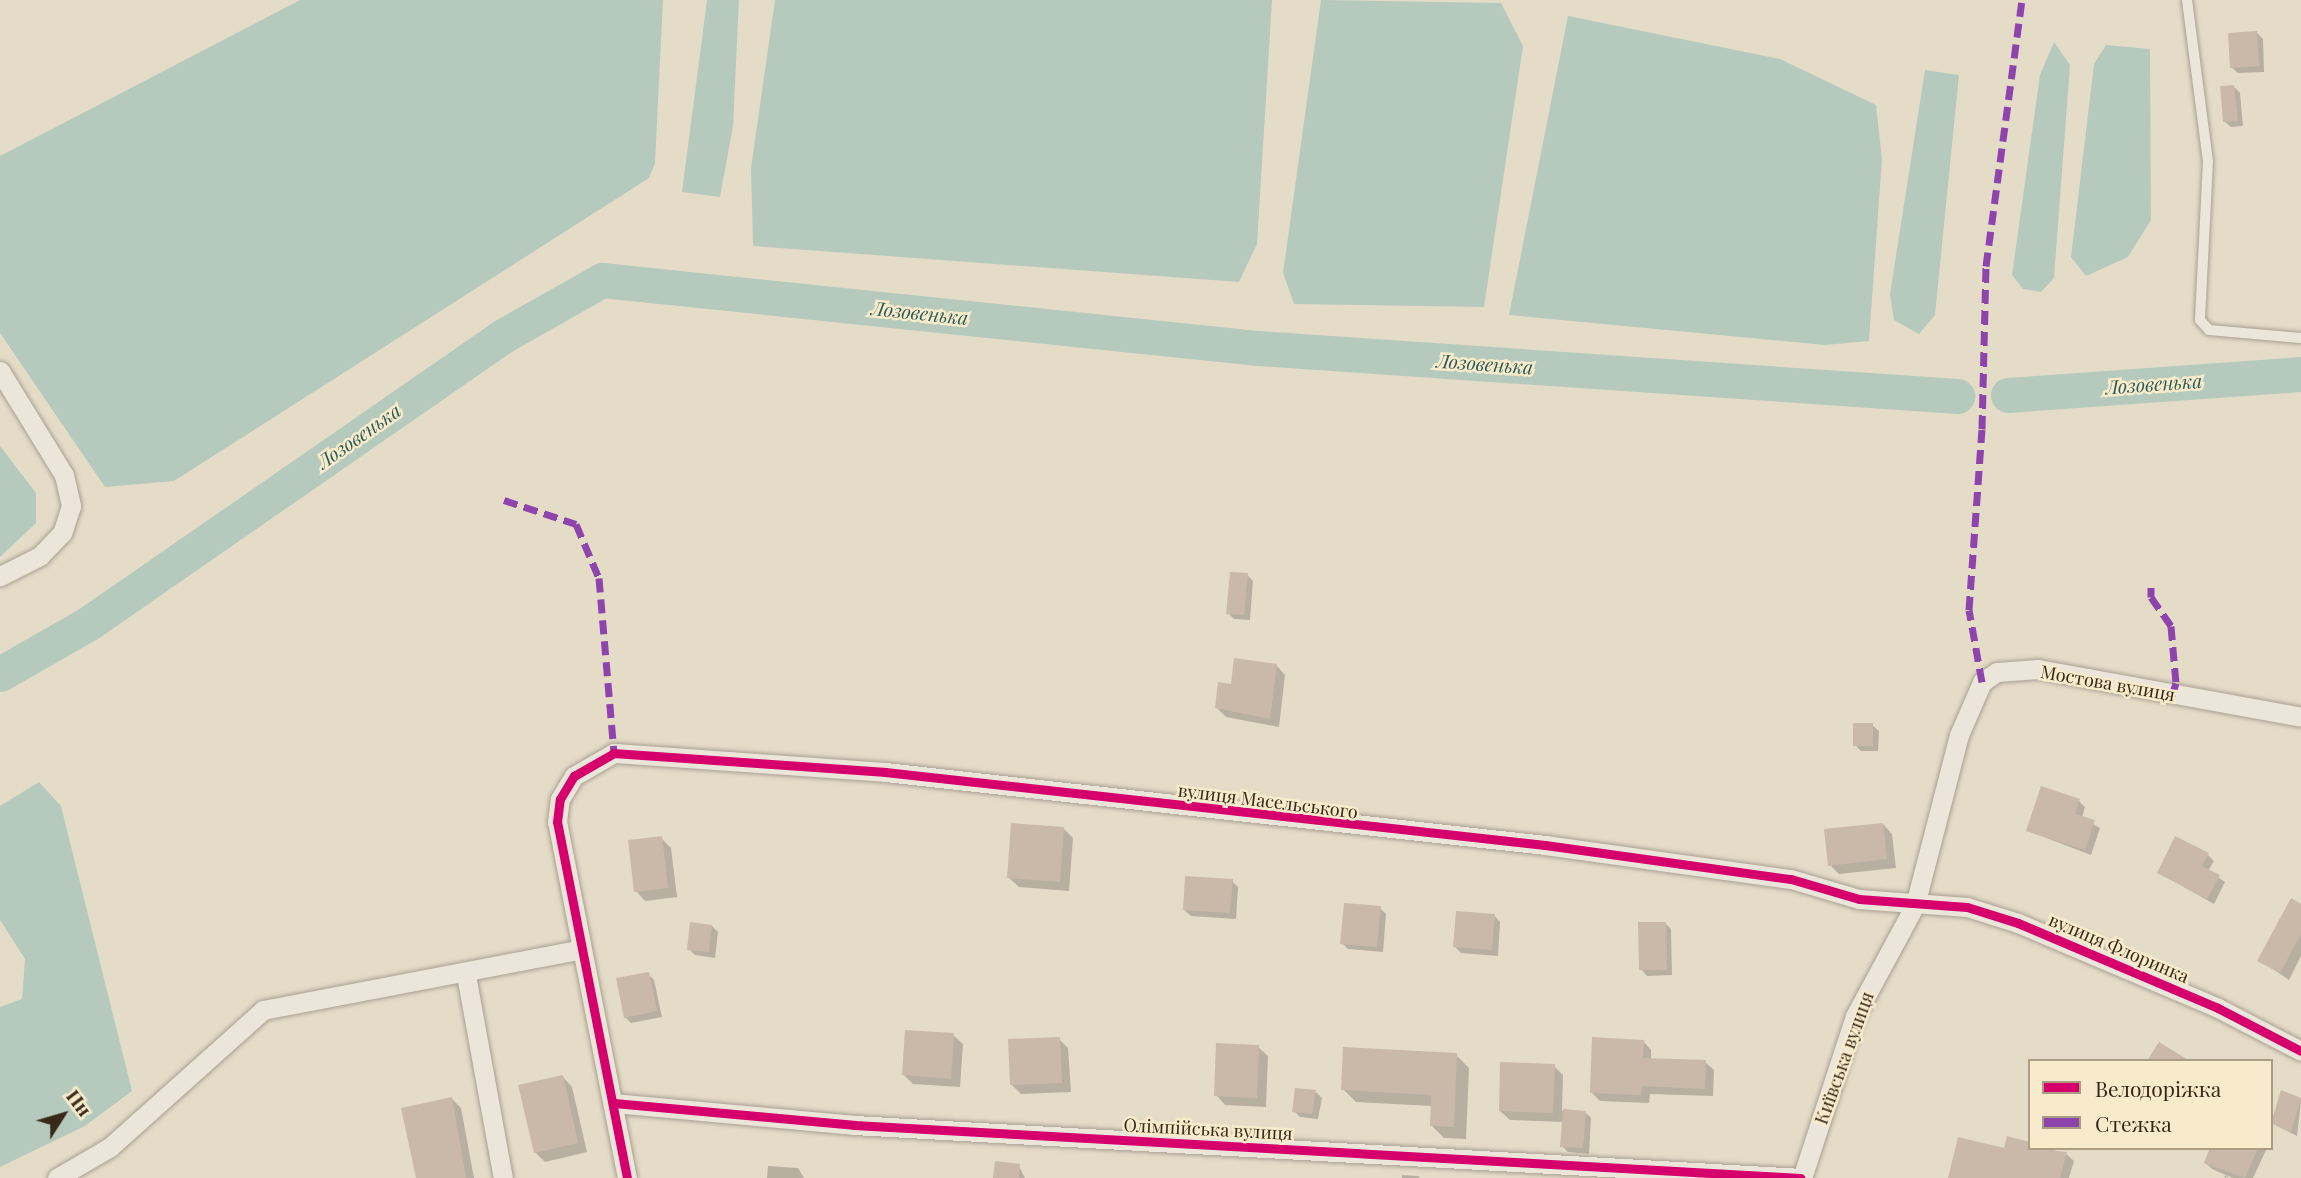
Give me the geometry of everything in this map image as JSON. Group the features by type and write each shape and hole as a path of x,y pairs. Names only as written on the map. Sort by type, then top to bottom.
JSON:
{"street":[{"path":"0,371 64,475 71,506 62,533 40,556 0,576"},
{"name":"Мостова вулиця","path":"1915,905 1959,735 1974,694 1997,673 2039,669 2301,717"},
{"name":"вулиця Масельського","path":"579,950 557,822 560,799 574,776 614,753 885,772 1545,845 1791,879 1860,899 1915,905"},
{"name":"вулиця Флоринка","path":"1915,905 1967,906 2018,923 2218,1008 2301,1051"},
{"name":"Київська вулиця","path":"1801,1178 1855,1016 1915,905"},
{"path":"57,1178 110,1147 263,1010 466,975 579,950 627,1178"},
{"path":"466,975 503,1178"},
{"name":"Олімпійська вулиця","path":"613,1103 868,1126 1801,1178"}],"lane":[{"path":"2186,0 2208,161 2200,320 2209,330 2301,338"}],"shaded area":[{"path":"300,0 663,0 655,163 649,178 174,481 105,487 0,333 0,156"},
{"path":"707,0 739,0 733,126 720,197 682,192"},
{"path":"775,0 1272,0 1257,244 1239,282 753,246 751,168"},
{"path":"1321,0 1501,3 1523,46 1484,307 1294,304 1283,273"},
{"path":"1568,16 1780,59 1876,105 1882,159 1869,341 1825,345 1509,315"},
{"path":"2054,42 2070,65 2054,278 2041,292 2023,289 2012,275 2040,75"},
{"path":"2106,45 2150,49 2151,220 2128,257 2086,276 2071,257 2094,64"},
{"path":"1925,70 1959,75 1935,315 1919,334 1894,320 1890,294"},
{"path":"0,446 36,493 36,523 0,557"},
{"path":"39,782 61,806 132,1091 85,1126 0,1167 0,1007 22,999 25,959 0,920 0,806"}],"building":[{"path":"2257,31 2259,66 2230,68 2228,33"},
{"path":"2234,85 2238,121 2223,122 2220,86"},
{"path":"1230,572 1248,573 1244,615 1226,614"},
{"path":"1234,658 1277,664 1270,719 1215,708 1218,682 1231,684"},
{"path":"1853,723 1873,723 1873,746 1853,746"},
{"path":"2041,786 2080,799 2075,814 2095,820 2085,850 2026,831"},
{"path":"1011,823 1064,827 1060,882 1007,878"},
{"path":"1883,823 1887,859 1828,866 1824,829"},
{"path":"662,836 668,888 634,892 628,840"},
{"path":"2175,836 2209,853 2202,866 2220,875 2207,899 2157,873"},
{"path":"1185,876 1233,879 1230,913 1183,910"},
{"path":"2291,898 2301,904 2301,934 2280,973 2257,961"},
{"path":"1344,903 1381,906 1377,947 1340,944"},
{"path":"1456,911 1495,914 1492,950 1453,947"},
{"path":"690,922 712,925 709,952 687,950"},
{"path":"1638,922 1666,922 1667,970 1639,970"},
{"path":"649,972 657,1011 624,1018 616,978"},
{"path":"905,1030 954,1033 951,1079 902,1075"},
{"path":"1060,1037 1062,1083 1010,1085 1008,1039"},
{"path":"1592,1037 1644,1040 1643,1058 1706,1060 1705,1089 1642,1086 1641,1095 1590,1093"},
{"path":"2159,1042 2187,1059 2148,1059"},
{"path":"1216,1043 1259,1045 1257,1098 1214,1096"},
{"path":"1343,1047 1457,1053 1454,1127 1430,1126 1431,1095 1341,1090"},
{"path":"1500,1062 1555,1064 1553,1113 1499,1111"},
{"path":"563,1075 578,1143 534,1153 518,1085"},
{"path":"1295,1088 1316,1090 1312,1114 1292,1112"},
{"path":"2281,1090 2301,1098 2291,1132 2273,1124"},
{"path":"452,1097 466,1178 416,1178 401,1108"},
{"path":"1563,1109 1586,1111 1583,1148 1560,1147"},
{"path":"2007,1136 2028,1141 2028,1150 2067,1152 2060,1178 1948,1178 1958,1137 2004,1148"},
{"path":"2209,1150 2257,1150 2245,1178 2204,1163"},
{"path":"995,1161 1020,1164 1019,1178 993,1178"}],"waterway":[{"name":"Лозовенька","path":"0,674 89,623 503,336 602,280 1258,348 1957,396"},
{"name":"Лозовенька","path":"2008,395 2301,374"}],"marked path":[{"path":"1982,682 1969,610 1982,429 1986,266 2022,0"},
{"path":"504,500 576,524 599,578 614,753"},
{"path":"2151,587 2151,597 2171,626 2176,683 2172,695"}],"cycle path":[{"path":"627,1178 557,822 560,799 574,776 614,753 885,772 1545,845 1791,879 1859,899 1967,907 2018,923 2218,1008 2301,1051"},
{"path":"613,1103 854,1125 1801,1178"}]}
